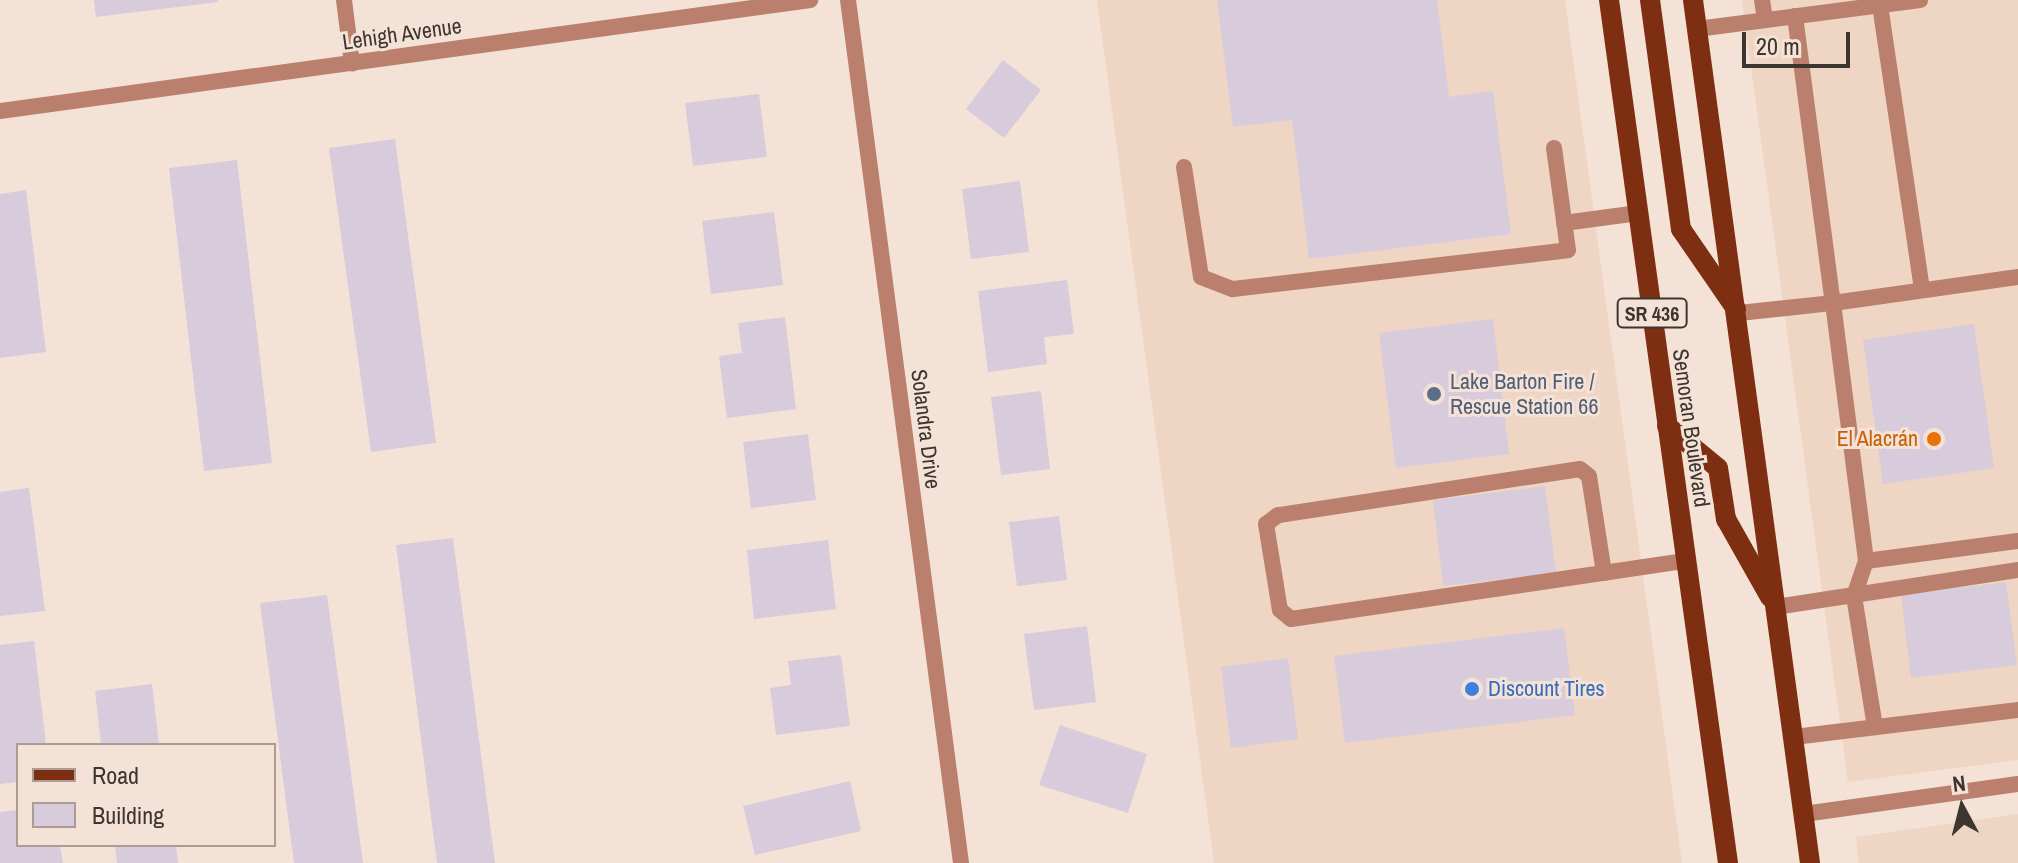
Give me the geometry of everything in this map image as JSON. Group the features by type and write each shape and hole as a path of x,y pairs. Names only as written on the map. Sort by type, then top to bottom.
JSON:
{"main road":[{"name":"Semoran Boulevard","path":"1609,0 1728,863"},
{"path":"1650,0 1681,229 1739,313"},
{"path":"1693,0 1739,313 1810,863"},
{"path":"1667,426 1718,468 1726,519 1776,607"}],"street":[{"path":"344,0 352,63"},
{"name":"Lehigh Avenue","path":"0,111 810,0"},
{"name":"Solandra Drive","path":"848,0 961,863"},
{"path":"1762,0 1765,20"},
{"path":"1697,29 1920,0"},
{"path":"1880,5 1922,290"},
{"path":"1795,16 1866,561 1854,596 1875,727"},
{"path":"1184,167 1201,277 1233,289 1568,250 1554,148"},
{"path":"1564,223 1638,213"},
{"path":"1739,313 2018,277"},
{"path":"1604,573 1589,476 1580,469 1278,515 1266,524 1280,610 1291,619 1604,573 1685,561"},
{"path":"1866,561 2018,541"},
{"path":"1776,607 2018,570"},
{"path":"1794,737 2018,710"},
{"path":"1804,814 2018,784"}],"shaded area":[{"path":"1097,0 1565,0 1682,863 1214,863"},
{"path":"1742,0 2018,0 2018,760 1848,782"},
{"path":"2018,814 2018,863 1859,863 1856,837"}],"building":[{"path":"94,0 218,0 218,2 96,17"},
{"path":"1217,0 1437,0 1449,97 1493,91 1511,234 1309,259 1292,120 1233,127"},
{"path":"1003,60 1041,90 1004,138 966,109"},
{"path":"759,94 767,157 693,166 685,103"},
{"path":"395,139 436,443 371,452 329,148"},
{"path":"237,160 272,463 204,471 169,168"},
{"path":"1020,181 1029,252 971,259 962,189"},
{"path":"26,190 46,352 0,358 0,194"},
{"path":"774,212 783,285 711,294 702,221"},
{"path":"1067,280 1074,334 1044,337 1047,364 988,372 978,291"},
{"path":"785,317 796,409 727,418 719,356 742,353 738,323"},
{"path":"1493,319 1509,454 1396,468 1379,333"},
{"path":"1974,324 1994,468 1883,484 1863,340"},
{"path":"1041,391 1050,469 1001,475 991,397"},
{"path":"808,434 816,500 751,508 743,442"},
{"path":"1545,486 1556,573 1443,586 1433,500"},
{"path":"29,488 45,611 0,616 0,492"},
{"path":"1059,516 1067,580 1017,586 1009,522"},
{"path":"453,538 495,863 437,863 396,545"},
{"path":"828,540 836,609 754,619 747,550"},
{"path":"2006,582 2017,665 1911,678 1901,595"},
{"path":"327,595 363,863 294,863 260,603"},
{"path":"1087,626 1096,702 1034,710 1024,634"},
{"path":"1564,628 1575,715 1345,743 1334,656"},
{"path":"34,641 46,743 16,743 16,782 0,784 0,645"},
{"path":"841,655 850,726 776,735 770,688 791,685 788,661"},
{"path":"1288,658 1298,739 1231,748 1221,667"},
{"path":"152,684 159,743 101,743 95,691"},
{"path":"1060,725 1147,754 1128,813 1039,785"},
{"path":"850,781 861,831 755,855 743,806"},
{"path":"16,810 16,847 60,847 63,863 0,863 0,812"},
{"path":"115,847 176,847 178,863 117,863"}],"place":[{"name":"Lake Barton Fire / Rescue Station 66","path":"1434,394"},
{"name":"El Alacrán","path":"1934,439"},
{"name":"Discount Tires","path":"1472,689"}]}
